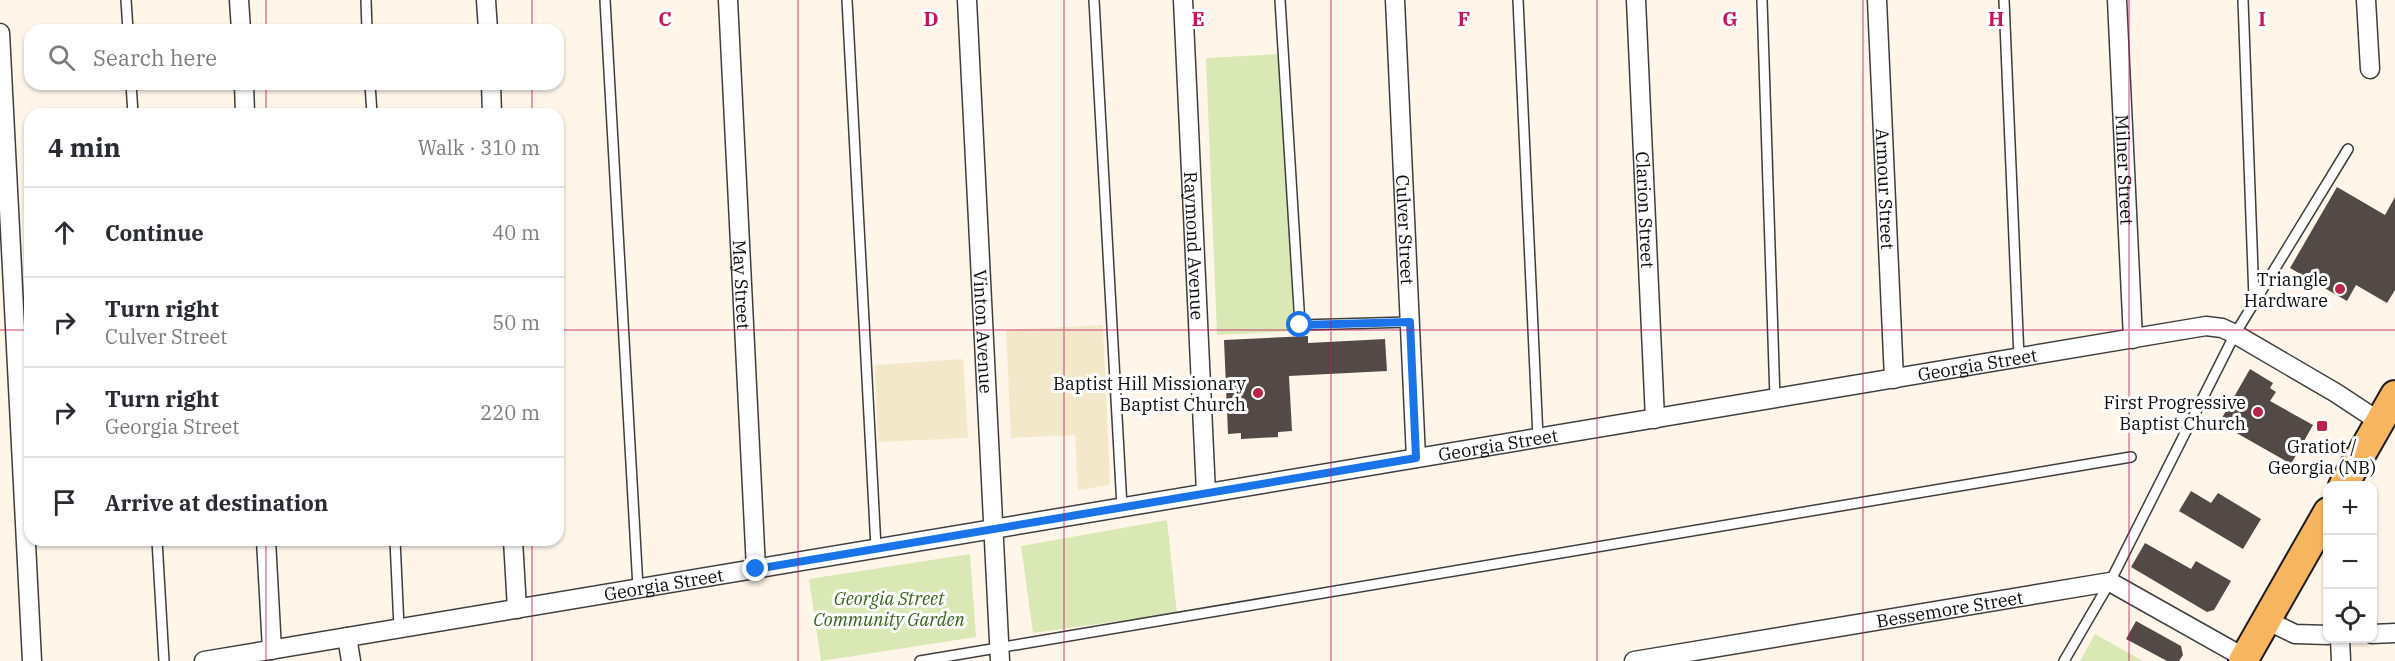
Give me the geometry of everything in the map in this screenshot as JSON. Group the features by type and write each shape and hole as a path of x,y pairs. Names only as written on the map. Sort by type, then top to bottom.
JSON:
{"main road":[{"path":"2346,481 2395,395"},
{"path":"2244,659 2323,521"}],"street":[{"path":"239,0 241,24"},
{"path":"486,0 488,24"},
{"name":"May Street","path":"728,0 756,569"},
{"name":"Vinton Avenue","path":"967,0 999,654"},
{"name":"Raymond Avenue","path":"1183,0 1206,493"},
{"name":"Culver Street","path":"1395,0 1416,458"},
{"name":"Clarion Street","path":"1636,0 1655,419"},
{"name":"Armour Street","path":"1877,0 1894,379"},
{"name":"Milner Street","path":"2117,0 2133,339"},
{"path":"2366,0 2370,69"},
{"path":"0,33 24,504"},
{"path":"244,90 245,108"},
{"path":"490,90 492,108"},
{"name":"Georgia Street","path":"204,661 2206,326 2222,328 2235,334 2336,393 2380,422"},
{"path":"26,546 32,661"},
{"path":"267,546 272,650"},
{"path":"513,546 517,609"},
{"path":"2110,582 2244,659"},
{"name":"Bessemore Street","path":"1635,661 2110,582"},
{"path":"2266,620 2295,634 2323,635"},
{"path":"2377,634 2395,633"},
{"path":"347,637 351,661"},
{"path":"2340,643 2341,661"}],"lane":[{"path":"126,0 128,24"},
{"path":"366,0 368,24"},
{"path":"604,0 638,588"},
{"path":"847,0 876,548"},
{"path":"1094,0 1122,507"},
{"path":"1280,0 1300,325 1410,322"},
{"path":"1518,0 1538,438"},
{"path":"1762,0 1775,399"},
{"path":"2004,0 2019,358"},
{"path":"2243,0 2254,299"},
{"path":"131,90 133,108"},
{"path":"370,90 372,108"},
{"path":"2064,661 2110,582 2254,299 2348,149"},
{"path":"920,661 999,654 2131,457"},
{"path":"157,546 164,661"},
{"path":"395,546 399,628"}],"shaded area":[{"path":"1103,325 1110,485 1078,490 1075,435 1011,438 1006,330"},
{"path":"963,359 968,438 878,442 875,365"}],"green space":[{"path":"1281,54 1294,331 1217,335 1206,58"},
{"path":"1167,520 1177,613 1033,633 1021,546"},
{"name":"Georgia Street Community Garden","path":"970,554 976,637 821,661 809,579"},
{"path":"2095,634 2143,661 2080,661"}],"building":[{"path":"2337,187 2385,215 2395,197 2395,290 2387,303 2356,285 2347,301 2290,268"},
{"name":"Baptist Hill Missionary Baptist Church","path":"1308,336 1308,343 1385,339 1387,371 1289,376 1292,431 1278,432 1278,437 1241,439 1241,433 1228,434 1224,340"},
{"name":"First Progressive Baptist Church","path":"2250,369 2273,383 2270,388 2276,392 2270,401 2313,425 2291,464 2219,423"},
{"path":"2191,491 2211,503 2218,493 2261,519 2243,549 2179,511"},
{"path":"2145,543 2191,569 2196,561 2231,581 2214,610 2207,612 2131,567"},
{"path":"2136,621 2181,646 2183,655 2179,661 2167,661 2126,639"}],"place":[{"name":"Triangle Hardware","path":"2340,289"},
{"name":"Baptist Hill Missionary Baptist Church","path":"1258,393"},
{"name":"First Progressive Baptist Church","path":"2258,412"},
{"name":"Gratiot / Georgia (NB)","path":"2322,426"}],"route":[{"path":"756,569 1416,458 1410,322 1300,325"}]}
